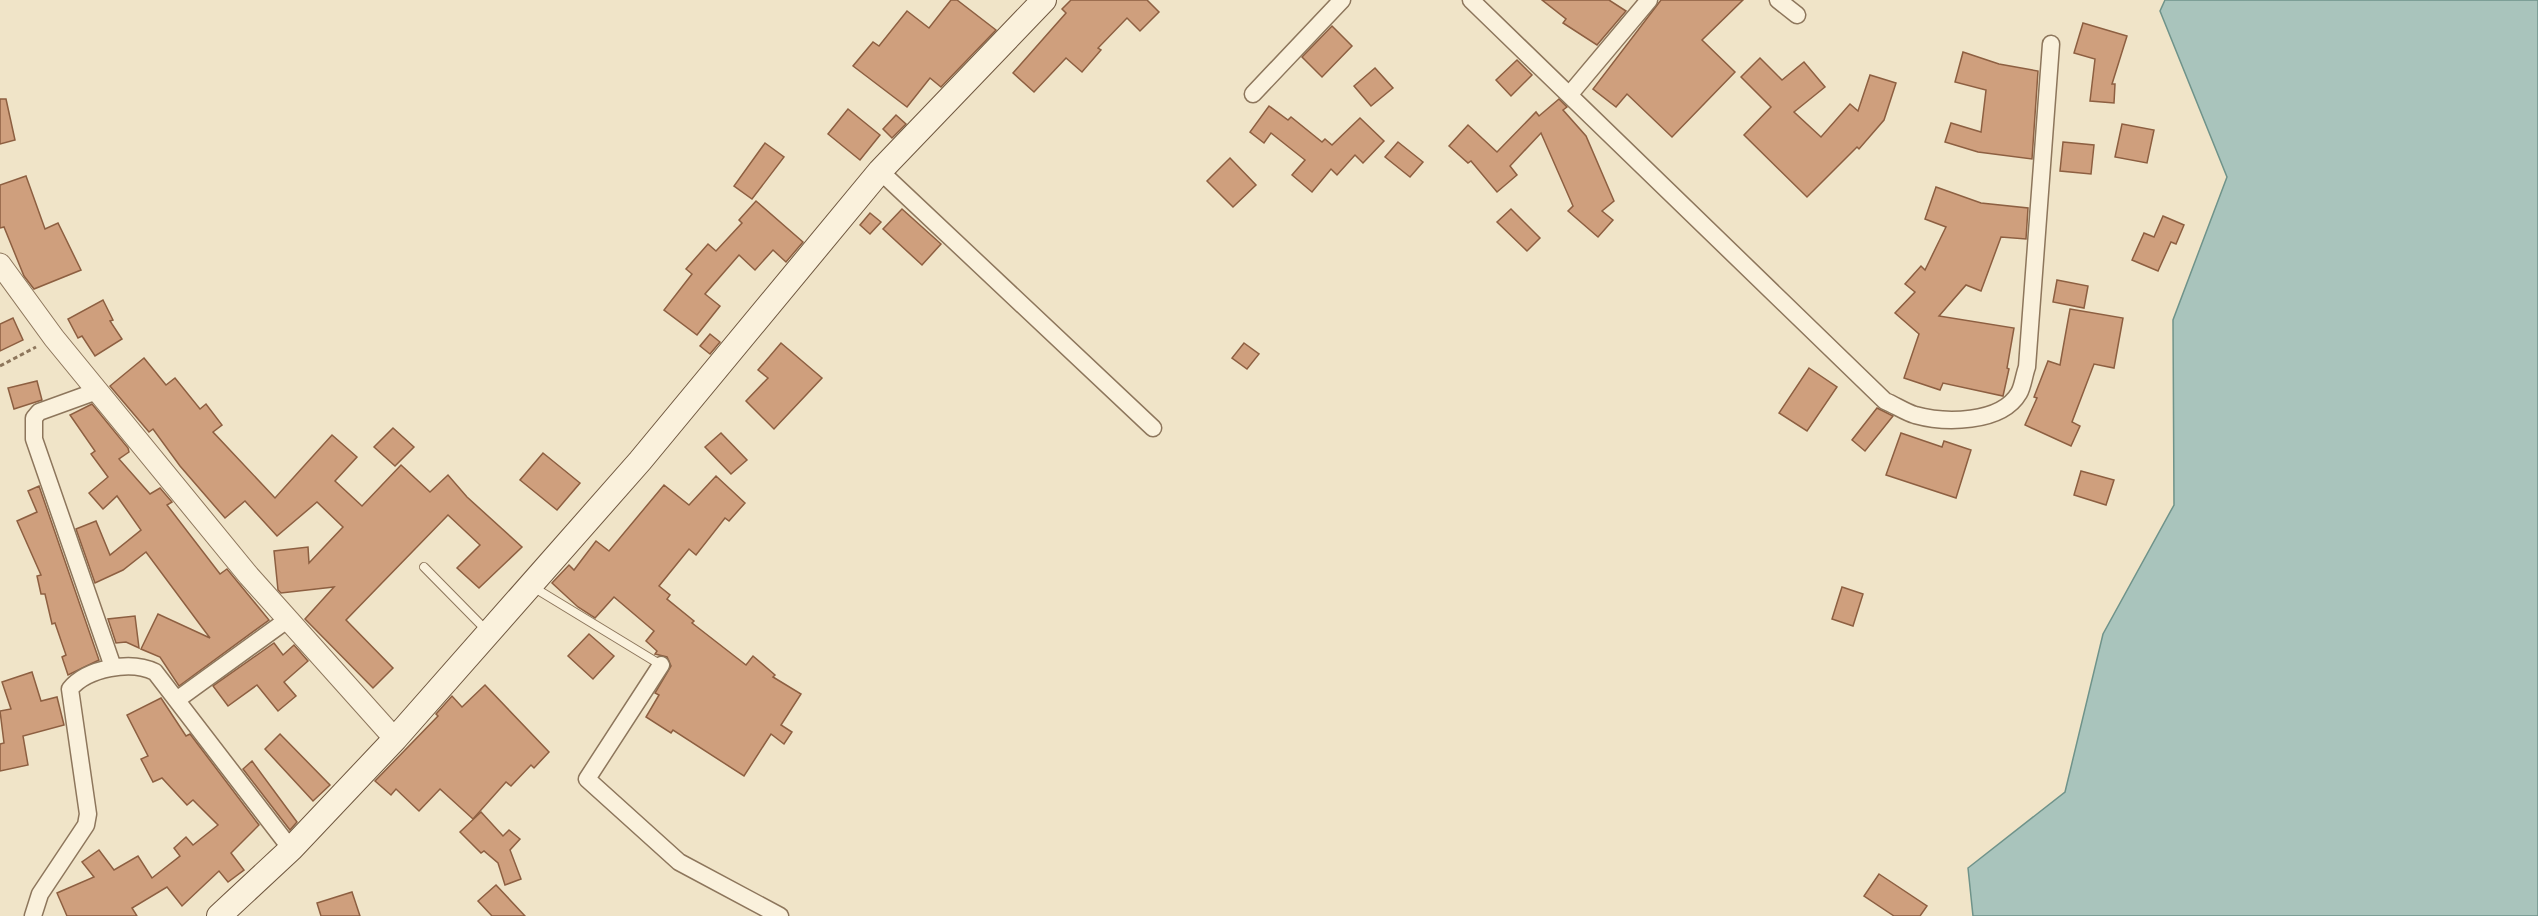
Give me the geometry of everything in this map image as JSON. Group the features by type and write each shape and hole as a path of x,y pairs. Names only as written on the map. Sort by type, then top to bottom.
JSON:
{"main road":[{"path":"219,916 291,849 395,739 712,377 880,171 1044,0"}],"street":[{"path":"1253,94 1342,0"},
{"path":"1471,0 1885,401 1914,415 1944,419 1974,417 2004,408 2018,394 2027,367 2051,44"},
{"path":"1570,94 1649,0"},
{"path":"1778,0 1797,15"},
{"path":"880,171 1153,428"},
{"path":"0,264 54,338 287,620 395,739"},
{"path":"98,391 39,412 34,418 34,439 113,667"},
{"path":"178,699 287,620"},
{"path":"33,916 40,894 86,825 87,797 70,689 78,682 113,667 138,665 155,672 291,849"},
{"path":"661,665 587,779 679,862 780,916"}],"lane":[{"path":"424,567 488,633"},
{"path":"530,586 661,665"}],"path":[{"path":"0,366 54,338"}],"water":[{"path":"2165,0 2538,0 2538,916 1973,916 1968,868 2065,792 2103,634 2174,505 2173,320 2227,177 2160,11"}],"building":[{"path":"951,0 957,0 996,30 941,87 930,78 907,107 853,66 873,42 879,46 907,11 929,28"},
{"path":"1071,0 1147,0 1159,12 1140,31 1127,18 1098,48 1101,50 1082,72 1066,58 1034,92 1013,73 1066,13 1062,9"},
{"path":"1542,0 1609,0 1626,11 1597,45 1563,23 1566,19"},
{"path":"1661,0 1743,0 1702,40 1735,72 1672,137 1627,94 1616,107 1593,89"},
{"path":"2083,23 2127,36 2112,84 2115,84 2114,103 2090,101 2095,59 2074,53"},
{"path":"1332,26 1352,46 1322,77 1302,57"},
{"path":"1963,52 1999,64 2038,71 2032,159 1978,152 1945,142 1951,123 1981,132 1986,90 1955,82"},
{"path":"1760,58 1782,80 1804,62 1825,87 1794,112 1821,137 1850,104 1858,111 1870,75 1896,83 1884,120 1859,149 1857,147 1807,197 1744,135 1771,107 1741,77"},
{"path":"1517,60 1532,75 1511,96 1496,80"},
{"path":"1375,68 1393,88 1371,106 1354,86"},
{"path":"0,99 6,99 15,140 0,144"},
{"path":"1559,99 1567,107 1563,110 1586,136 1614,201 1602,211 1613,220 1598,237 1568,211 1573,206 1541,133 1510,166 1517,175 1497,192 1471,161 1468,163 1449,146 1468,125 1497,152 1536,112 1539,116"},
{"path":"1269,106 1288,120 1291,117 1322,142 1325,139 1332,145 1360,118 1384,141 1363,163 1355,155 1337,175 1331,169 1312,192 1292,175 1305,160 1271,133 1264,143 1250,132"},
{"path":"848,109 880,135 860,160 828,134"},
{"path":"896,115 906,124 892,138 883,129"},
{"path":"2122,124 2154,130 2147,163 2115,157"},
{"path":"1398,142 1423,162 1410,177 1385,157"},
{"path":"2063,142 2094,145 2091,174 2060,171"},
{"path":"765,143 784,157 752,199 734,186"},
{"path":"1230,158 1256,185 1233,207 1207,181"},
{"path":"26,176 45,229 58,223 81,270 34,289 24,276 4,227 0,228 0,185"},
{"path":"1936,187 1981,203 2028,208 2026,239 2001,237 1981,291 1966,285 1939,316 2014,328 2003,396 1943,383 1940,390 1904,378 1919,334 1895,313 1915,292 1905,284 1921,266 1925,270 1946,227 1925,219"},
{"path":"756,201 803,242 786,262 773,250 755,270 739,255 705,294 720,306 697,335 664,310 692,274 686,269 708,244 716,251 742,223 739,220"},
{"path":"902,209 941,244 922,265 883,229"},
{"path":"1511,209 1540,238 1527,251 1497,222"},
{"path":"870,213 881,222 870,234 860,225"},
{"path":"2163,216 2184,225 2176,244 2171,242 2158,271 2132,260 2144,233 2154,237"},
{"path":"2057,280 2088,286 2084,308 2053,302"},
{"path":"103,300 113,320 110,321 122,339 95,356 82,336 78,338 68,319"},
{"path":"2070,309 2123,318 2114,368 2094,364 2072,422 2080,426 2071,446 2025,425 2037,398 2034,397 2048,361 2060,365"},
{"path":"13,318 23,340 0,351 0,324"},
{"path":"710,334 720,342 710,354 700,346"},
{"path":"781,343 822,378 774,429 746,401 768,378 758,370"},
{"path":"1244,343 1259,354 1247,369 1232,358"},
{"path":"144,358 166,385 175,378 200,409 206,404 222,425 213,432 275,498 332,435 357,457 335,481 362,506 401,465 430,492 448,475 467,497 522,547 479,588 457,568 480,545 448,515 346,620 393,668 373,688 305,619 334,587 281,593 278,590 274,551 308,547 309,563 343,527 317,502 277,536 245,501 225,518 180,466 153,429 149,432 110,386"},
{"path":"1809,368 1837,387 1807,431 1779,413"},
{"path":"37,381 42,400 14,409 8,388"},
{"path":"92,404 128,448 129,452 119,459 150,494 160,488 172,502 167,505 220,574 227,569 269,620 179,686 160,657 141,649 158,614 210,638 146,552 123,570 95,583 76,529 96,521 110,555 141,530 117,496 103,509 89,493 108,477 91,454 95,451 70,415"},
{"path":"1877,408 1893,416 1865,451 1852,440"},
{"path":"393,428 414,447 395,466 374,447"},
{"path":"721,433 747,460 731,474 705,447"},
{"path":"1901,433 1942,447 1944,441 1971,450 1956,498 1886,475"},
{"path":"543,453 580,483 557,510 520,480"},
{"path":"2081,471 2114,480 2106,505 2074,495"},
{"path":"716,476 745,503 729,521 725,518 696,555 689,549 659,586 670,595 667,599 694,621 692,623 746,665 753,656 775,675 773,677 801,694 781,725 792,732 784,744 771,734 744,776 673,730 671,733 646,717 659,695 655,693 671,666 667,657 655,654 657,651 646,641 654,631 614,597 595,618 578,607 552,583 569,565 574,570 596,541 609,551 664,485 689,505"},
{"path":"39,486 99,660 68,675 62,657 66,655 55,623 52,624 45,594 41,594 37,576 41,575 17,521 37,512 28,491"},
{"path":"1842,587 1863,594 1853,626 1832,619"},
{"path":"135,616 139,648 126,642 116,643 108,619"},
{"path":"589,634 614,656 593,679 568,656"},
{"path":"274,643 283,655 294,645 308,661 284,682 296,696 278,711 257,685 228,706 213,686"},
{"path":"32,672 41,701 57,697 64,725 23,736 28,765 0,771 0,744 4,743 0,711 11,709 2,682"},
{"path":"485,685 549,752 534,768 531,765 511,786 506,782 473,819 440,789 419,811 396,789 391,795 375,781 438,716 436,714 452,696 462,707"},
{"path":"161,698 186,736 190,734 259,825 231,853 244,870 228,882 219,871 182,906 167,887 132,908 137,916 67,916 57,893 94,877 82,862 99,850 114,870 138,856 152,878 180,856 174,848 186,837 193,845 218,825 193,800 187,805 162,778 153,782 141,759 148,756 127,715"},
{"path":"280,734 330,785 313,801 265,749"},
{"path":"252,761 297,822 290,830 243,769"},
{"path":"481,812 503,836 509,830 520,839 510,850 521,879 505,885 498,863 484,851 481,853 460,832"},
{"path":"1879,874 1927,906 1920,916 1894,916 1864,896"},
{"path":"496,885 525,916 492,916 478,901"},
{"path":"352,892 360,916 321,916 317,903"}]}
